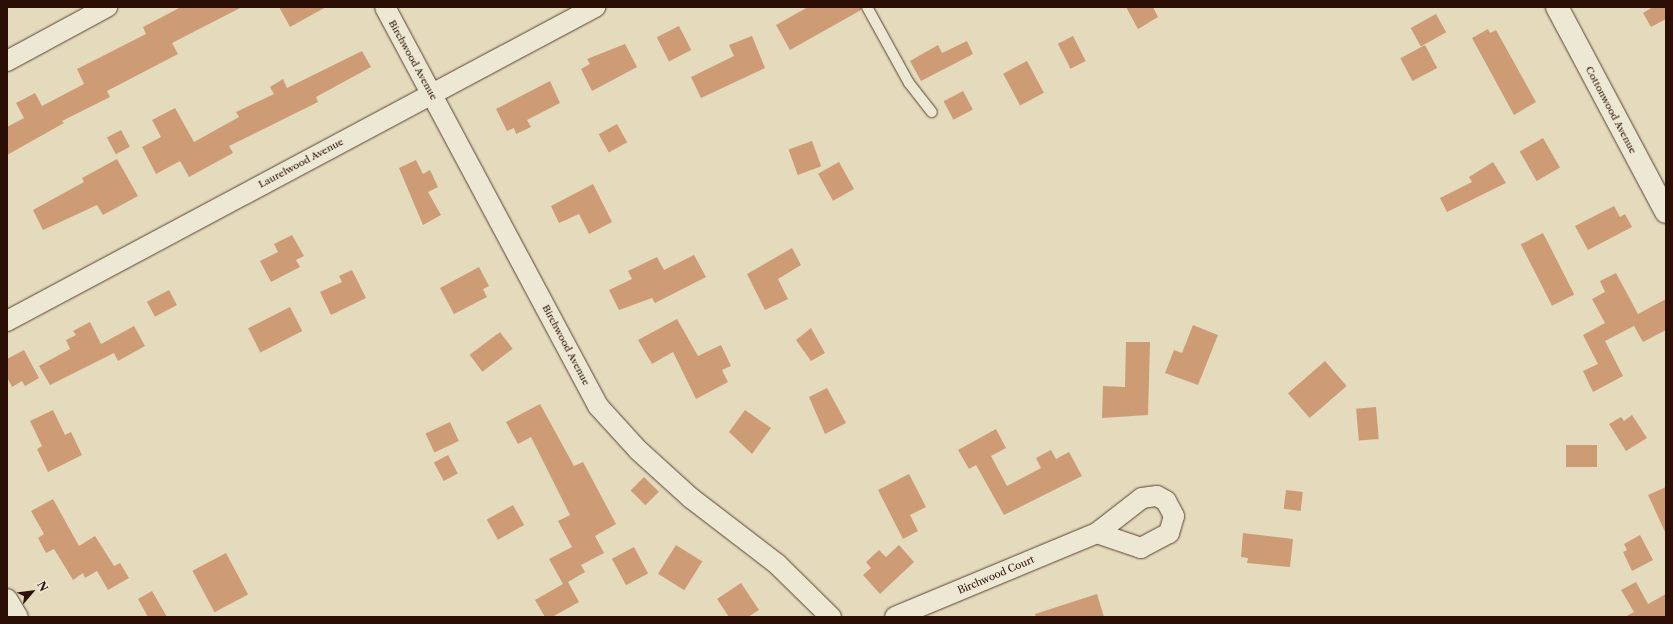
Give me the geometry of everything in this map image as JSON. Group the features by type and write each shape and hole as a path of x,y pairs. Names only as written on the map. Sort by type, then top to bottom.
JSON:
{"street":[{"path":"7,60 107,7"},
{"name":"Birchwood Avenue","path":"385,7 598,406 638,450 691,498 777,564 831,617"},
{"name":"Laurelwood Avenue","path":"7,321 431,92 595,7"},
{"name":"Cottonwood Avenue","path":"1557,7 1666,212"},
{"name":"Birchwood Court","path":"895,617 1097,532"},
{"path":"7,599 18,617"}],"lane":[{"path":"867,7 909,83 932,112"}],"building":[{"path":"181,7 242,7 172,43 178,54 107,91 110,97 62,121 64,123 7,155 7,127 24,118 16,103 35,93 42,106 84,84 77,69 146,34 143,27"},
{"path":"279,7 326,7 290,27"},
{"path":"808,7 861,7 861,10 790,50 776,25"},
{"path":"1126,7 1153,7 1158,17 1138,29"},
{"path":"1653,7 1666,7 1666,19 1651,27 1643,13"},
{"path":"1436,14 1446,32 1421,46 1411,28"},
{"path":"679,26 691,50 669,61 657,37"},
{"path":"1488,29 1490,33 1496,30 1536,102 1514,115 1472,38"},
{"path":"752,36 765,68 701,98 691,77 734,56 729,45"},
{"path":"1073,36 1086,61 1071,69 1058,44"},
{"path":"967,41 973,54 921,81 910,61 938,45 942,53"},
{"path":"625,44 637,67 592,91 581,69 590,64 587,59"},
{"path":"1425,45 1437,68 1412,81 1400,58"},
{"path":"362,51 371,67 316,97 318,102 229,146 233,153 189,177 180,161 156,174 142,147 161,137 152,120 175,108 194,142 239,117 236,112 274,94 270,87 283,79 287,88"},
{"path":"1027,61 1044,93 1020,105 1003,74"},
{"path":"550,81 560,103 527,120 531,127 516,134 514,128 507,131 496,109"},
{"path":"963,91 973,110 953,120 944,101"},
{"path":"617,124 627,142 609,153 599,134"},
{"path":"121,130 130,147 116,154 107,138"},
{"path":"1543,138 1560,167 1537,181 1520,152"},
{"path":"812,141 821,166 798,175 789,150"},
{"path":"117,159 138,196 103,215 97,205 43,230 33,210 84,182 82,178"},
{"path":"416,160 423,174 430,170 438,187 428,192 441,215 423,225 399,168"},
{"path":"839,162 854,189 833,201 818,174"},
{"path":"1493,162 1506,183 1447,212 1440,198 1472,182 1469,177"},
{"path":"593,184 612,222 589,234 579,214 559,223 551,206"},
{"path":"1614,206 1620,217 1625,214 1632,227 1588,250 1575,226"},
{"path":"1543,233 1574,294 1552,306 1521,244"},
{"path":"292,235 304,256 296,260 300,267 271,282 260,261 278,252 274,244"},
{"path":"792,248 801,265 778,279 788,299 765,310 747,274"},
{"path":"694,255 706,277 655,303 652,298 619,310 609,290 632,279 628,271 657,257 664,270"},
{"path":"479,267 489,286 483,289 487,297 454,314 440,288"},
{"path":"352,270 366,298 331,315 320,292 342,282 339,276"},
{"path":"1616,273 1638,314 1666,299 1666,330 1643,342 1634,326 1605,341 1623,376 1593,392 1583,371 1598,364 1583,335 1605,323 1592,299 1605,292 1600,281"},
{"path":"169,290 177,305 155,317 147,302"},
{"path":"290,307 302,331 260,352 248,328"},
{"path":"677,319 698,356 721,345 731,366 722,370 728,382 696,399 673,352 652,364 638,340"},
{"path":"90,322 101,344 134,326 145,346 118,361 114,353 50,385 39,366 70,349 66,340 76,335 73,331"},
{"path":"1193,325 1218,335 1198,385 1165,373 1174,350 1182,353"},
{"path":"811,328 825,353 811,361 796,340"},
{"path":"500,332 513,349 482,372 470,355"},
{"path":"1126,342 1150,342 1148,415 1102,418 1103,386 1125,387"},
{"path":"24,350 39,378 25,386 22,381 12,387 7,377 7,359"},
{"path":"1325,361 1347,386 1310,418 1288,393"},
{"path":"827,388 846,423 825,434 809,397"},
{"path":"540,404 574,466 583,462 616,524 595,536 604,553 581,565 585,572 568,582 579,602 552,617 545,617 535,600 563,584 549,559 572,547 558,521 570,515 531,437 518,444 506,422"},
{"path":"1376,407 1379,439 1359,441 1356,409"},
{"path":"53,410 65,435 71,432 82,455 48,472 37,449 42,446 30,421"},
{"path":"745,410 771,428 752,454 729,432"},
{"path":"1632,415 1647,438 1626,451 1609,424 1621,417 1624,421"},
{"path":"450,422 459,441 434,452 426,433"},
{"path":"996,429 1006,448 991,456 1007,486 1041,468 1036,458 1051,450 1056,459 1069,452 1082,476 1004,515 976,465 969,469 958,450"},
{"path":"1566,445 1597,445 1597,467 1566,467"},
{"path":"448,455 458,474 444,481 434,463"},
{"path":"909,474 926,507 910,515 918,531 903,539 878,490"},
{"path":"644,477 659,492 645,505 631,490"},
{"path":"1666,487 1666,534 1648,495"},
{"path":"1286,490 1303,492 1301,511 1284,509"},
{"path":"53,499 79,546 95,536 114,566 120,563 129,578 108,590 97,571 85,578 83,573 73,580 54,549 46,553 38,538 44,534 31,511"},
{"path":"513,505 524,525 498,540 487,520"},
{"path":"1243,533 1293,539 1290,567 1247,563 1248,558 1241,557"},
{"path":"1640,535 1653,560 1632,571 1623,552 1627,550 1624,544"},
{"path":"676,545 702,561 684,590 658,574"},
{"path":"899,545 914,562 880,594 863,575 871,568 866,562 879,550 886,557"},
{"path":"634,547 648,573 626,585 612,559"},
{"path":"226,553 248,594 215,612 192,571"},
{"path":"1636,582 1648,604 1666,594 1666,617 1625,617 1634,612 1621,590"},
{"path":"741,583 759,610 748,617 729,617 717,599"},
{"path":"152,591 167,617 148,617 138,599"},
{"path":"1097,594 1104,617 1036,617 1035,614"}]}
